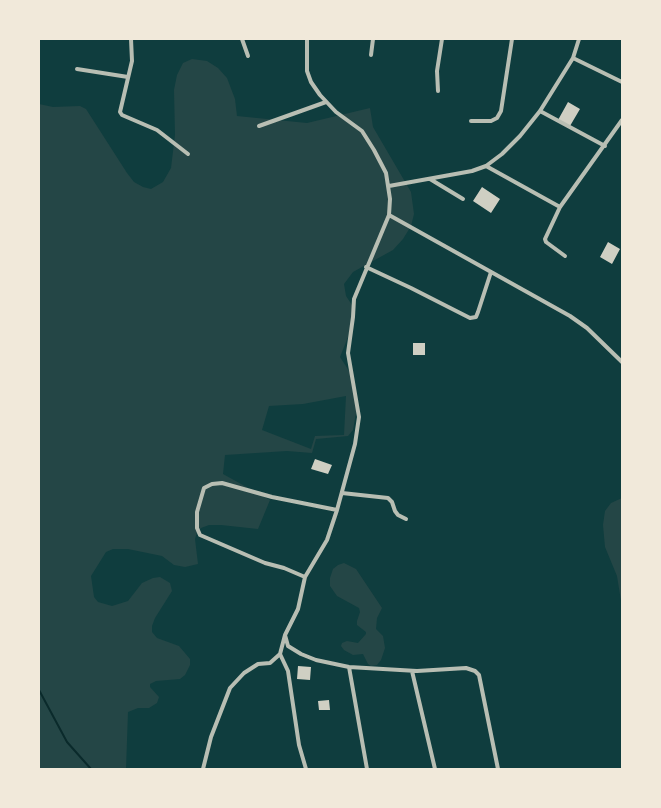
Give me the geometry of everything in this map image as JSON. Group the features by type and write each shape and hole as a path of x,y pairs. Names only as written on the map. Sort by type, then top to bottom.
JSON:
{"street":[{"path":"131,39 132,61 120,112 157,130 188,154"},
{"path":"242,39 248,56"},
{"path":"203,769 211,737 230,688 244,673 258,664 270,663 280,654 285,635 298,609 305,577 327,540 342,493 355,444 359,417 348,360 348,343 352,331 355,292 389,215 389,186 386,173 362,131 336,112 326,102 311,82 307,71 307,39"},
{"path":"371,56 373,39"},
{"path":"438,91 437,71 442,39"},
{"path":"471,121 491,120 497,118 501,111 512,39"},
{"path":"389,186 472,171 486,166 502,154 520,136 540,111 573,58 579,39"},
{"path":"573,58 622,82"},
{"path":"77,69 128,78"},
{"path":"259,126 326,102"},
{"path":"540,111 605,146"},
{"path":"565,256 546,242 545,239 560,207 605,146 622,120"},
{"path":"486,166 560,207"},
{"path":"430,179 463,198"},
{"path":"389,215 570,316 587,328 622,362"},
{"path":"366,267 470,318 476,317 491,272"},
{"path":"305,577 284,568 264,563 200,535 197,528 197,512 204,488 212,484 222,483 272,497 337,510"},
{"path":"342,493 388,498 392,502 398,515 406,519"},
{"path":"285,635 288,646 301,654 316,660 349,667 412,671 466,668 479,675 498,769"},
{"path":"280,654 288,671 300,745 306,769"},
{"path":"349,667 367,769"},
{"path":"412,671 435,769"}],"shaded area":[{"path":"192,59 207,61 218,68 227,78 235,99 237,116 307,123 370,108 373,127 411,192 414,214 411,226 403,239 393,250 353,272 344,284 346,296 352,305 352,318 348,337 340,357 351,374 358,402 353,430 348,436 316,439 312,453 287,451 225,455 223,474 270,500 258,529 221,525 209,525 201,528 197,532 195,539 198,564 185,567 174,565 162,556 128,549 113,549 106,552 91,576 94,597 98,602 112,606 128,601 142,583 153,578 160,577 170,583 172,591 155,618 152,626 152,632 157,638 179,646 190,659 190,665 185,675 180,679 156,681 150,684 150,687 159,697 157,703 149,708 138,708 128,712 126,769 39,769 39,104 53,107 80,106 86,109 134,182 151,189 163,182 171,168 175,135 174,90 177,75 183,63","holes":["346,396 344,435 315,436 311,449 262,430 269,406 303,404"]},
{"path":"622,498 622,607 617,576 605,547 603,525 605,511 611,503"},
{"path":"344,563 356,569 382,608 377,618 376,629 383,636 385,648 381,660 377,665 371,666 368,664 363,654 353,655 344,650 341,646 342,643 347,641 358,643 366,634 366,632 357,625 360,612 359,608 337,596 330,586 330,578 333,569"}],"building":[{"path":"568,102 580,109 570,126 558,120"},
{"path":"482,187 500,199 491,213 473,201"},
{"path":"608,242 620,249 612,264 600,257"},
{"path":"413,343 425,343 425,355 413,355"},
{"path":"315,459 332,465 328,474 311,469"},
{"path":"298,666 311,667 310,680 297,679"},
{"path":"329,700 330,710 319,710 318,701"}],"waterway":[{"path":"39,690 67,742 91,769"}]}
